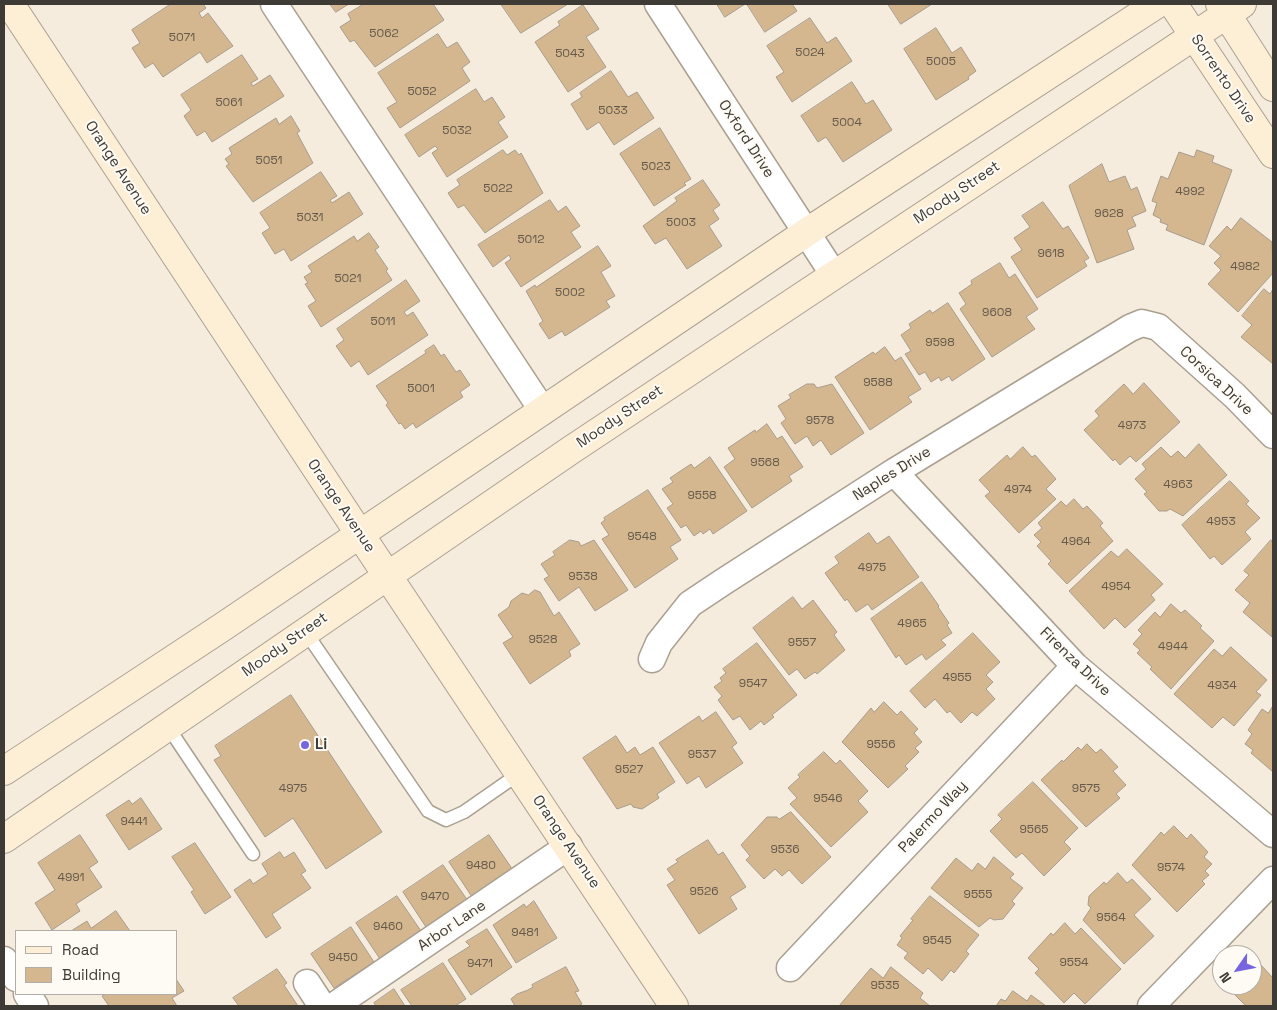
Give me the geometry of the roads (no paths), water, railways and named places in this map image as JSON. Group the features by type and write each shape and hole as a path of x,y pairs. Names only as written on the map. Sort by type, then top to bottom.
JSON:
{"main road":[{"name":"Orange Avenue","path":"10,4 674,1006"},
{"path":"4,771 224,626 807,232 1157,4"},
{"name":"Sorrento Drive","path":"1173,4 1273,154"},
{"path":"1229,7 1273,87"},
{"name":"Moody Street","path":"4,839 168,727 305,630 388,576 571,450 1194,36 1229,7"}],"street":[{"path":"274,4 543,411"},
{"name":"Oxford Drive","path":"658,4 834,275"},
{"name":"Naples Drive","path":"652,659 659,642 690,604 894,472 1130,328 1142,323 1158,327"},
{"name":"Corsica Drive","path":"1158,327 1235,396 1273,436"},
{"name":"Firenza Drive","path":"894,472 1075,666 1273,834"},
{"name":"Palermo Way","path":"790,968 1075,666"},
{"name":"Arbor Lane","path":"334,1006 569,846"},
{"path":"1151,1006 1273,880"},
{"path":"4,960 15,976"},
{"path":"307,983 322,1006"},
{"path":"27,995 35,1006"}],"lane":[{"path":"305,630 428,811 446,820 464,812 520,773"},
{"path":"168,727 253,854"}],"place":[{"name":"Li","path":"305,745"}]}
